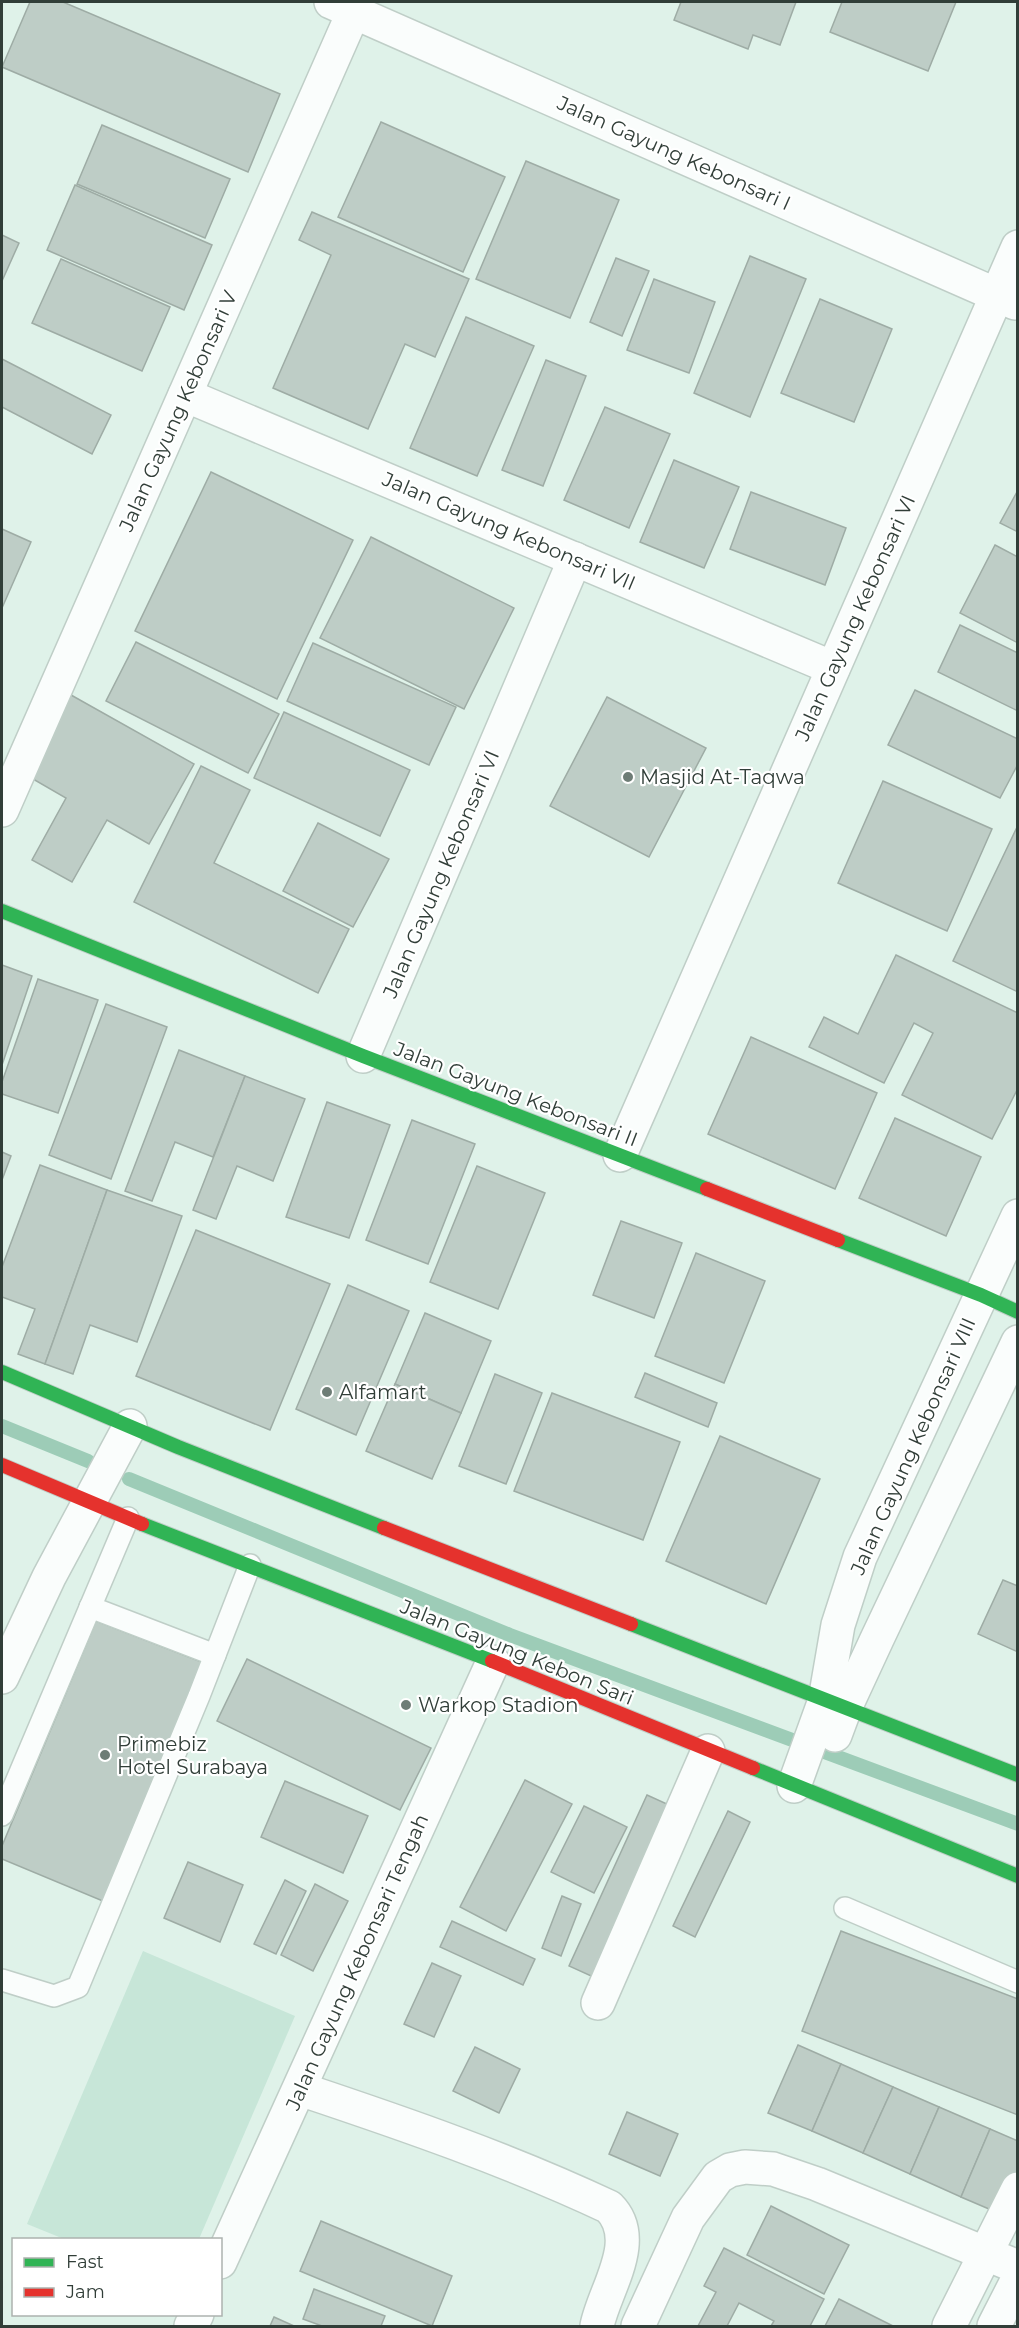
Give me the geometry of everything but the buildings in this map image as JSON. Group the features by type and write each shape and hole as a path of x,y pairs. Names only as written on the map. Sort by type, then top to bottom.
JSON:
{"main road":[{"name":"Jalan Gayung Kebonsari II","path":"2,911 363,1056 981,1295 1017,1312"},
{"path":"2,1372 831,1715 1017,1775"},
{"name":"Jalan Gayung Kebon Sari","path":"2,1465 83,1513 128,1518 493,1662 708,1751 807,1779 1017,1876"}],"street":[{"name":"Jalan Gayung Kebonsari I","path":"342,6 1007,300"},
{"name":"Jalan Gayung Kebonsari V","path":"2,810 185,395 342,6"},
{"name":"Jalan Gayung Kebonsari VI","path":"620,1155 833,668 1007,300 1017,247"},
{"name":"Jalan Gayung Kebonsari VII","path":"185,395 833,668"},
{"name":"Jalan Gayung Kebonsari VI","path":"363,1056 575,559"},
{"name":"Jalan Gayung Kebonsari VIII","path":"831,1715 838,1624 860,1557 1017,1216"},
{"name":"Jalan Gayung Kebonsari VIII","path":"807,1779 831,1715 1017,1342"},
{"path":"2,1677 57,1562 130,1426"},
{"name":"Jalan Gayung Kebonsari Tengah","path":"222,2258 493,1662"},
{"path":"598,2003 708,1751"},
{"path":"300,2089 450,2139 609,2207 615,2212 622,2229 621,2256 597,2326"},
{"path":"638,2326 688,2218 718,2177 730,2170 745,2167 773,2169 817,2184 1017,2267"},
{"path":"949,2326 1017,2189"},
{"path":"994,2326 1017,2279"}],"lane":[{"path":"2,1815 128,1518"},
{"path":"2,1980 54,1996 78,1987 250,1565"},
{"path":"90,1607 215,1654"},
{"path":"844,1908 1017,1982"}],"green space":[{"path":"143,1951 295,2016 199,2238 62,2238 27,2224"}],"waterway":[{"path":"2,1426 88,1461"},
{"path":"129,1479 510,1635 1018,1824"}],"traffic: fast":[{"path":"2,911 363,1056 707,1189"},
{"path":"838,1240 981,1295 1018,1312"},
{"path":"2,1372 178,1447 384,1528"},
{"path":"142,1524 492,1661"},
{"path":"631,1624 1018,1775"},
{"path":"753,1768 1018,1876"}],"traffic: jam":[{"path":"707,1189 838,1240"},
{"path":"2,1465 142,1524"},
{"path":"384,1528 631,1624"},
{"path":"492,1661 753,1768"}],"place":[{"name":"Masjid At-Taqwa","path":"628,777"},
{"name":"Alfamart","path":"327,1392"},
{"name":"Warkop Stadion","path":"406,1705"},
{"name":"Primebiz Hotel Surabaya","path":"105,1755"}]}
